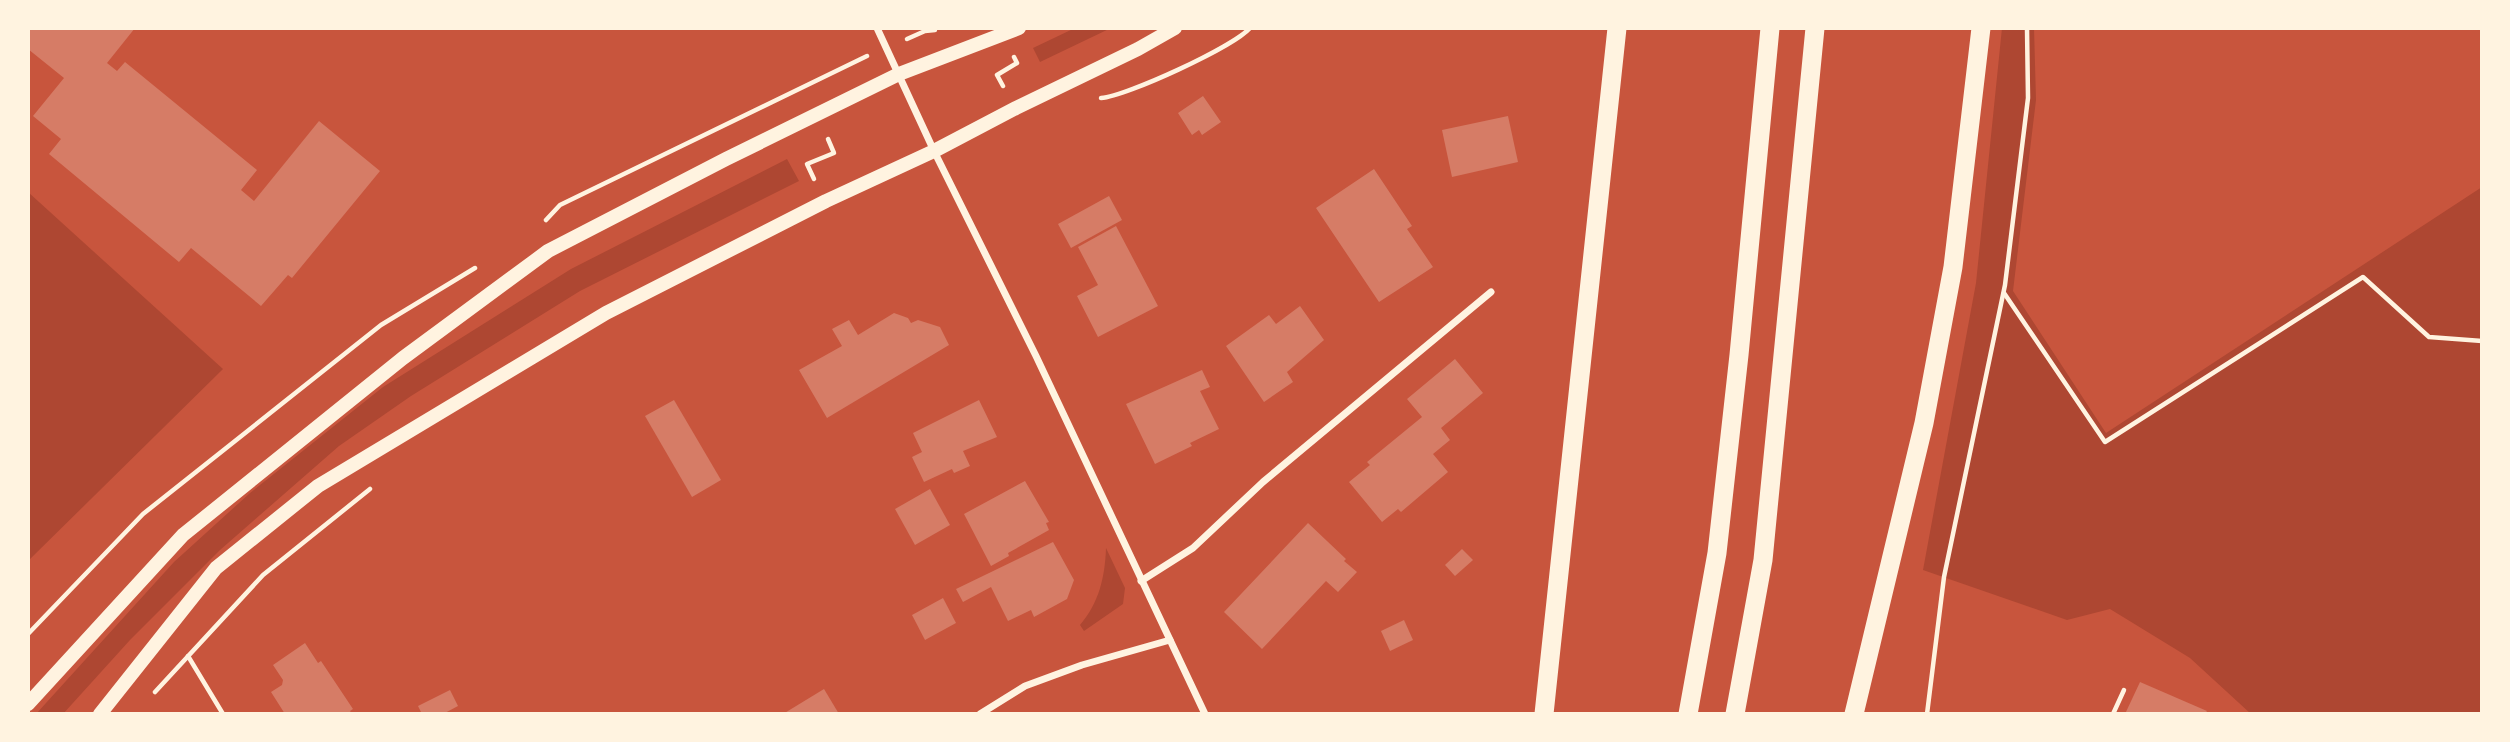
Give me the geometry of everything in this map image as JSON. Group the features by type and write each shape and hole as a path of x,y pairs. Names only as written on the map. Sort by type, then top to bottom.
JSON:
{"highway":[{"path":"1544,714 1618,28"},
{"path":"1688,714 1717,553 1770,28"},
{"path":"1735,714 1763,560 1815,28"},
{"path":"1854,714 1924,423 1953,267 1981,28"}],"main road":[{"path":"100,714 216,568 318,486 606,313 825,201 934,151 1138,49 1175,28"},
{"path":"28,704 183,535 403,358 548,251 898,74 1012,31"}],"street":[{"path":"877,28 1205,714"},
{"path":"1141,581 1193,548 1263,482 1491,292"},
{"path":"980,714 1025,686 1082,665 1170,640"}],"path":[{"path":"1927,714 1944,577 2004,293 2028,98 2027,28"},
{"path":"1012,31 1017,64 996,75 1016,108"},
{"path":"805,86 834,153 807,164 825,201"},
{"path":"2004,293 2105,442 2363,277 2429,337 2482,341"},
{"path":"152,695 263,575 372,487"},
{"path":"188,656 223,714"},
{"path":"2113,714 2124,690"}],"shaded area":[{"path":"1075,28 1111,28 1040,62 1033,48"},
{"path":"2002,28 2034,28 2036,100 2013,291 2106,433 2482,187 2482,714 2251,714 2190,658 2110,609 2067,620 1923,570 1976,283"},
{"path":"787,159 799,181 580,291 411,396 339,446 220,550 130,640 63,714 36,714 174,562 250,493 383,387 571,269"},
{"path":"28,192 223,369 28,561"},
{"path":"1106,548 1125,588 1123,604 1084,631 1080,625 1092,608 1100,589"}],"building":[{"path":"28,28 135,28 107,63 117,71 125,62 257,170 241,190 254,201 319,121 380,171 292,278 288,275 261,306 191,248 179,262 49,154 61,139 33,116 64,78 28,49"},
{"path":"1203,96 1221,122 1202,135 1199,130 1192,135 1178,113"},
{"path":"1508,116 1518,162 1452,177 1442,130"},
{"path":"1374,169 1412,226 1407,229 1433,267 1379,302 1316,208"},
{"path":"1109,196 1122,220 1071,248 1058,224"},
{"path":"1116,226 1158,306 1098,337 1077,296 1098,285 1078,247"},
{"path":"1300,306 1324,340 1287,372 1293,382 1264,402 1226,346 1269,315 1276,324"},
{"path":"894,313 908,318 911,323 918,320 940,327 949,345 827,418 799,370 842,346 832,329 849,320 858,335"},
{"path":"1455,359 1483,393 1441,428 1450,440 1433,454 1448,472 1401,512 1398,509 1382,522 1349,482 1370,465 1367,462 1422,417 1407,399"},
{"path":"1202,370 1210,387 1200,391 1219,429 1155,464 1126,404"},
{"path":"674,400 721,480 692,497 645,416"},
{"path":"979,400 997,437 963,451 970,466 954,473 952,469 924,482 912,457 922,452 913,433"},
{"path":"1025,481 1049,522 1046,523 1049,530 991,566 964,514"},
{"path":"930,489 950,525 915,545 895,509"},
{"path":"1308,523 1357,572 1338,592 1326,581 1262,649 1224,612"},
{"path":"1053,542 1074,580 1067,599 1034,617 1031,610 1008,621 991,587 963,602 956,589"},
{"path":"1462,549 1473,560 1455,576 1445,565"},
{"path":"943,598 956,623 925,640 912,615"},
{"path":"1404,620 1413,640 1390,651 1381,631"},
{"path":"305,643 318,663 321,661 353,709 350,711 352,714 285,714 271,692 282,685 283,680 273,665"},
{"path":"2140,682 2207,711 2205,714 2125,714"},
{"path":"824,689 839,714 783,714"},
{"path":"450,690 458,706 443,714 422,714 418,706"}]}
